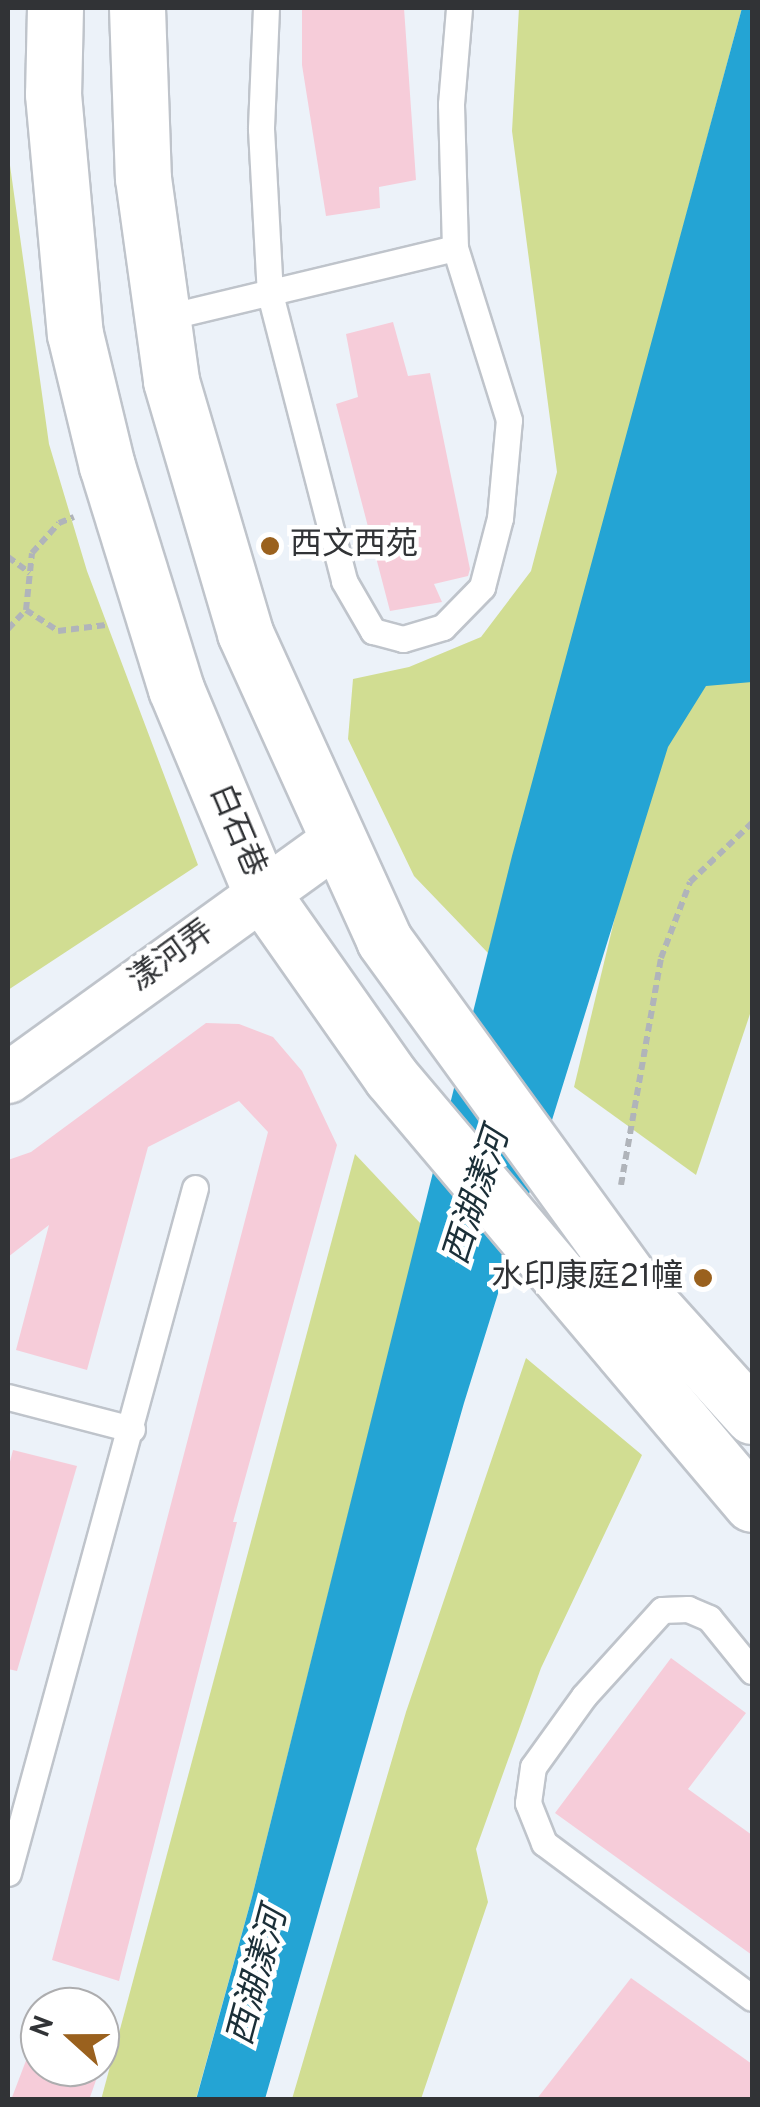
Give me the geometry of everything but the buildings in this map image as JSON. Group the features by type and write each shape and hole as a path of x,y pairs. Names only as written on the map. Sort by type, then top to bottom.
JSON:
{"main road":[{"name":"白石巷","path":"54,8 53,94 76,334 118,498 176,689 261,892 390,1076 752,1504"},
{"path":"137,8 144,178 171,381 245,633 384,940 638,1290 752,1416"}],"street":[{"name":"漾河弄","path":"8,1078 338,840"}],"lane":[{"path":"266,8 261,129 270,294 344,580 373,631 402,639 442,627 482,587 500,518 509,420 456,248 452,104 459,8"},
{"path":"163,318 456,248"},
{"path":"8,1873 12,1842 132,1429 195,1188"},
{"path":"8,1396 132,1429"},
{"path":"752,1671 710,1618 688,1610 662,1610 584,1696 534,1766 528,1802 544,1843 752,1998"}],"path":[{"path":"8,629 26,610 32,553 60,524 118,498"},
{"path":"8,557 30,573"},
{"path":"26,610 58,632 99,628 150,605"},
{"path":"624,1198 621,1180 661,958 690,882 752,823"}],"green space":[{"path":"519,8 742,8 488,953 414,876 348,739 353,679 409,667 481,637 531,571 557,472 512,131"},
{"path":"8,151 49,444 87,571 198,865 8,990"},
{"path":"752,679 752,1008 696,1175 574,1087 670,689"},
{"path":"355,1154 421,1224 252,1897 196,2099 101,2100 104,2087 120,2087 120,2029"},
{"path":"526,1358 642,1455 541,1668 476,1849 488,1902 421,2099 292,2099 406,1712"}],"water":[{"name":"西湖漾河","path":"742,8 752,8 752,682 706,686 668,747 464,1403 265,2099 196,2100 252,1897 512,856"}],"place":[{"name":"西文西苑","path":"270,546"},
{"name":"水印康庭21幢","path":"703,1278"}]}
